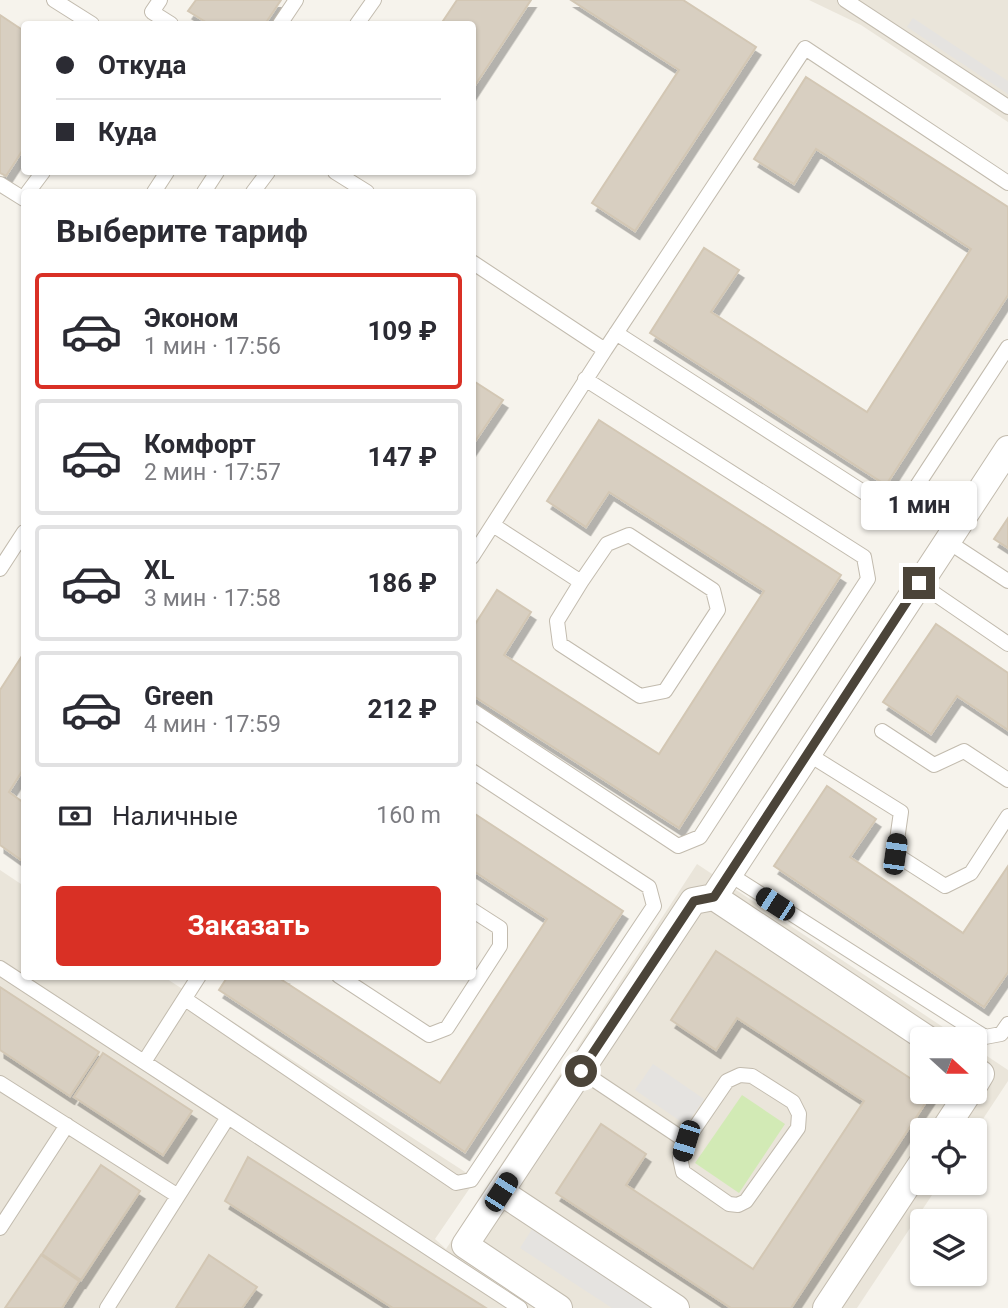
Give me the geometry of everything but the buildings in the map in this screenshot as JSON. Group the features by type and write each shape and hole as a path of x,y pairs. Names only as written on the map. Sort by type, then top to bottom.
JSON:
{"street":[{"path":"714,897 1008,449"},
{"path":"559,1308 465,1245 694,901 714,897 910,1027"},
{"path":"826,1308 910,1181"},
{"path":"501,1192 676,1308"}],"lane":[{"path":"54,0 87,21"},
{"path":"160,0 152,12 166,21"},
{"path":"282,21 296,0"},
{"path":"359,21 374,0"},
{"path":"845,0 863,5 1008,107"},
{"path":"476,551 585,379 805,48 1008,183"},
{"path":"340,175 362,189"},
{"path":"0,184 21,197"},
{"path":"476,265 605,349"},
{"path":"616,333 885,506 907,501 1008,347"},
{"path":"476,712 678,846 700,837 868,579 864,557 585,379"},
{"path":"493,525 581,582"},
{"path":"629,535 713,590 718,610 665,691 640,696 560,644 557,621 581,582 607,544 629,535"},
{"path":"0,569 21,537"},
{"path":"947,541 1008,581"},
{"path":"919,583 1008,644"},
{"path":"882,731 933,765 964,751 1008,780"},
{"path":"808,754 901,812 895,854 945,886 971,873 1008,816"},
{"path":"185,999 456,1183 471,1180 654,906 649,887 476,774"},
{"path":"729,874 985,1037 1002,1034 1008,1024"},
{"path":"345,980 429,1035 447,1028 500,946 500,928 476,913"},
{"path":"0,968 520,1308"},
{"path":"144,1062 197,980"},
{"path":"581,1071 686,1141"},
{"path":"740,1075 752,1076 793,1102 799,1114 798,1128 746,1201 738,1205 729,1204 683,1172 680,1158 686,1141 727,1081 740,1075"},
{"path":"0,1083 178,1196"},
{"path":"107,1308 228,1117"},
{"path":"0,1228 67,1125"}],"shaded area":[{"path":"809,0 1008,0 1008,122 861,25"},
{"path":"913,18 1008,81 1008,94 907,27"},
{"path":"697,864 943,1027 910,1027 910,1104 987,1104 987,1056 1008,1070 1008,1081 984,1118 910,1118 910,1195 932,1195 923,1209 910,1209 910,1228 857,1308 0,1308 0,870 21,884 21,980 169,980 476,1179 435,1239 446,1249"},
{"path":"653,1064 704,1099 686,1125 635,1090"},
{"path":"532,1229 654,1308 612,1308 520,1248"}],"green space":[{"path":"742,1095 785,1124 739,1193 695,1163"}],"route":[{"path":"581,1071 694,901 714,897 919,583"}]}
